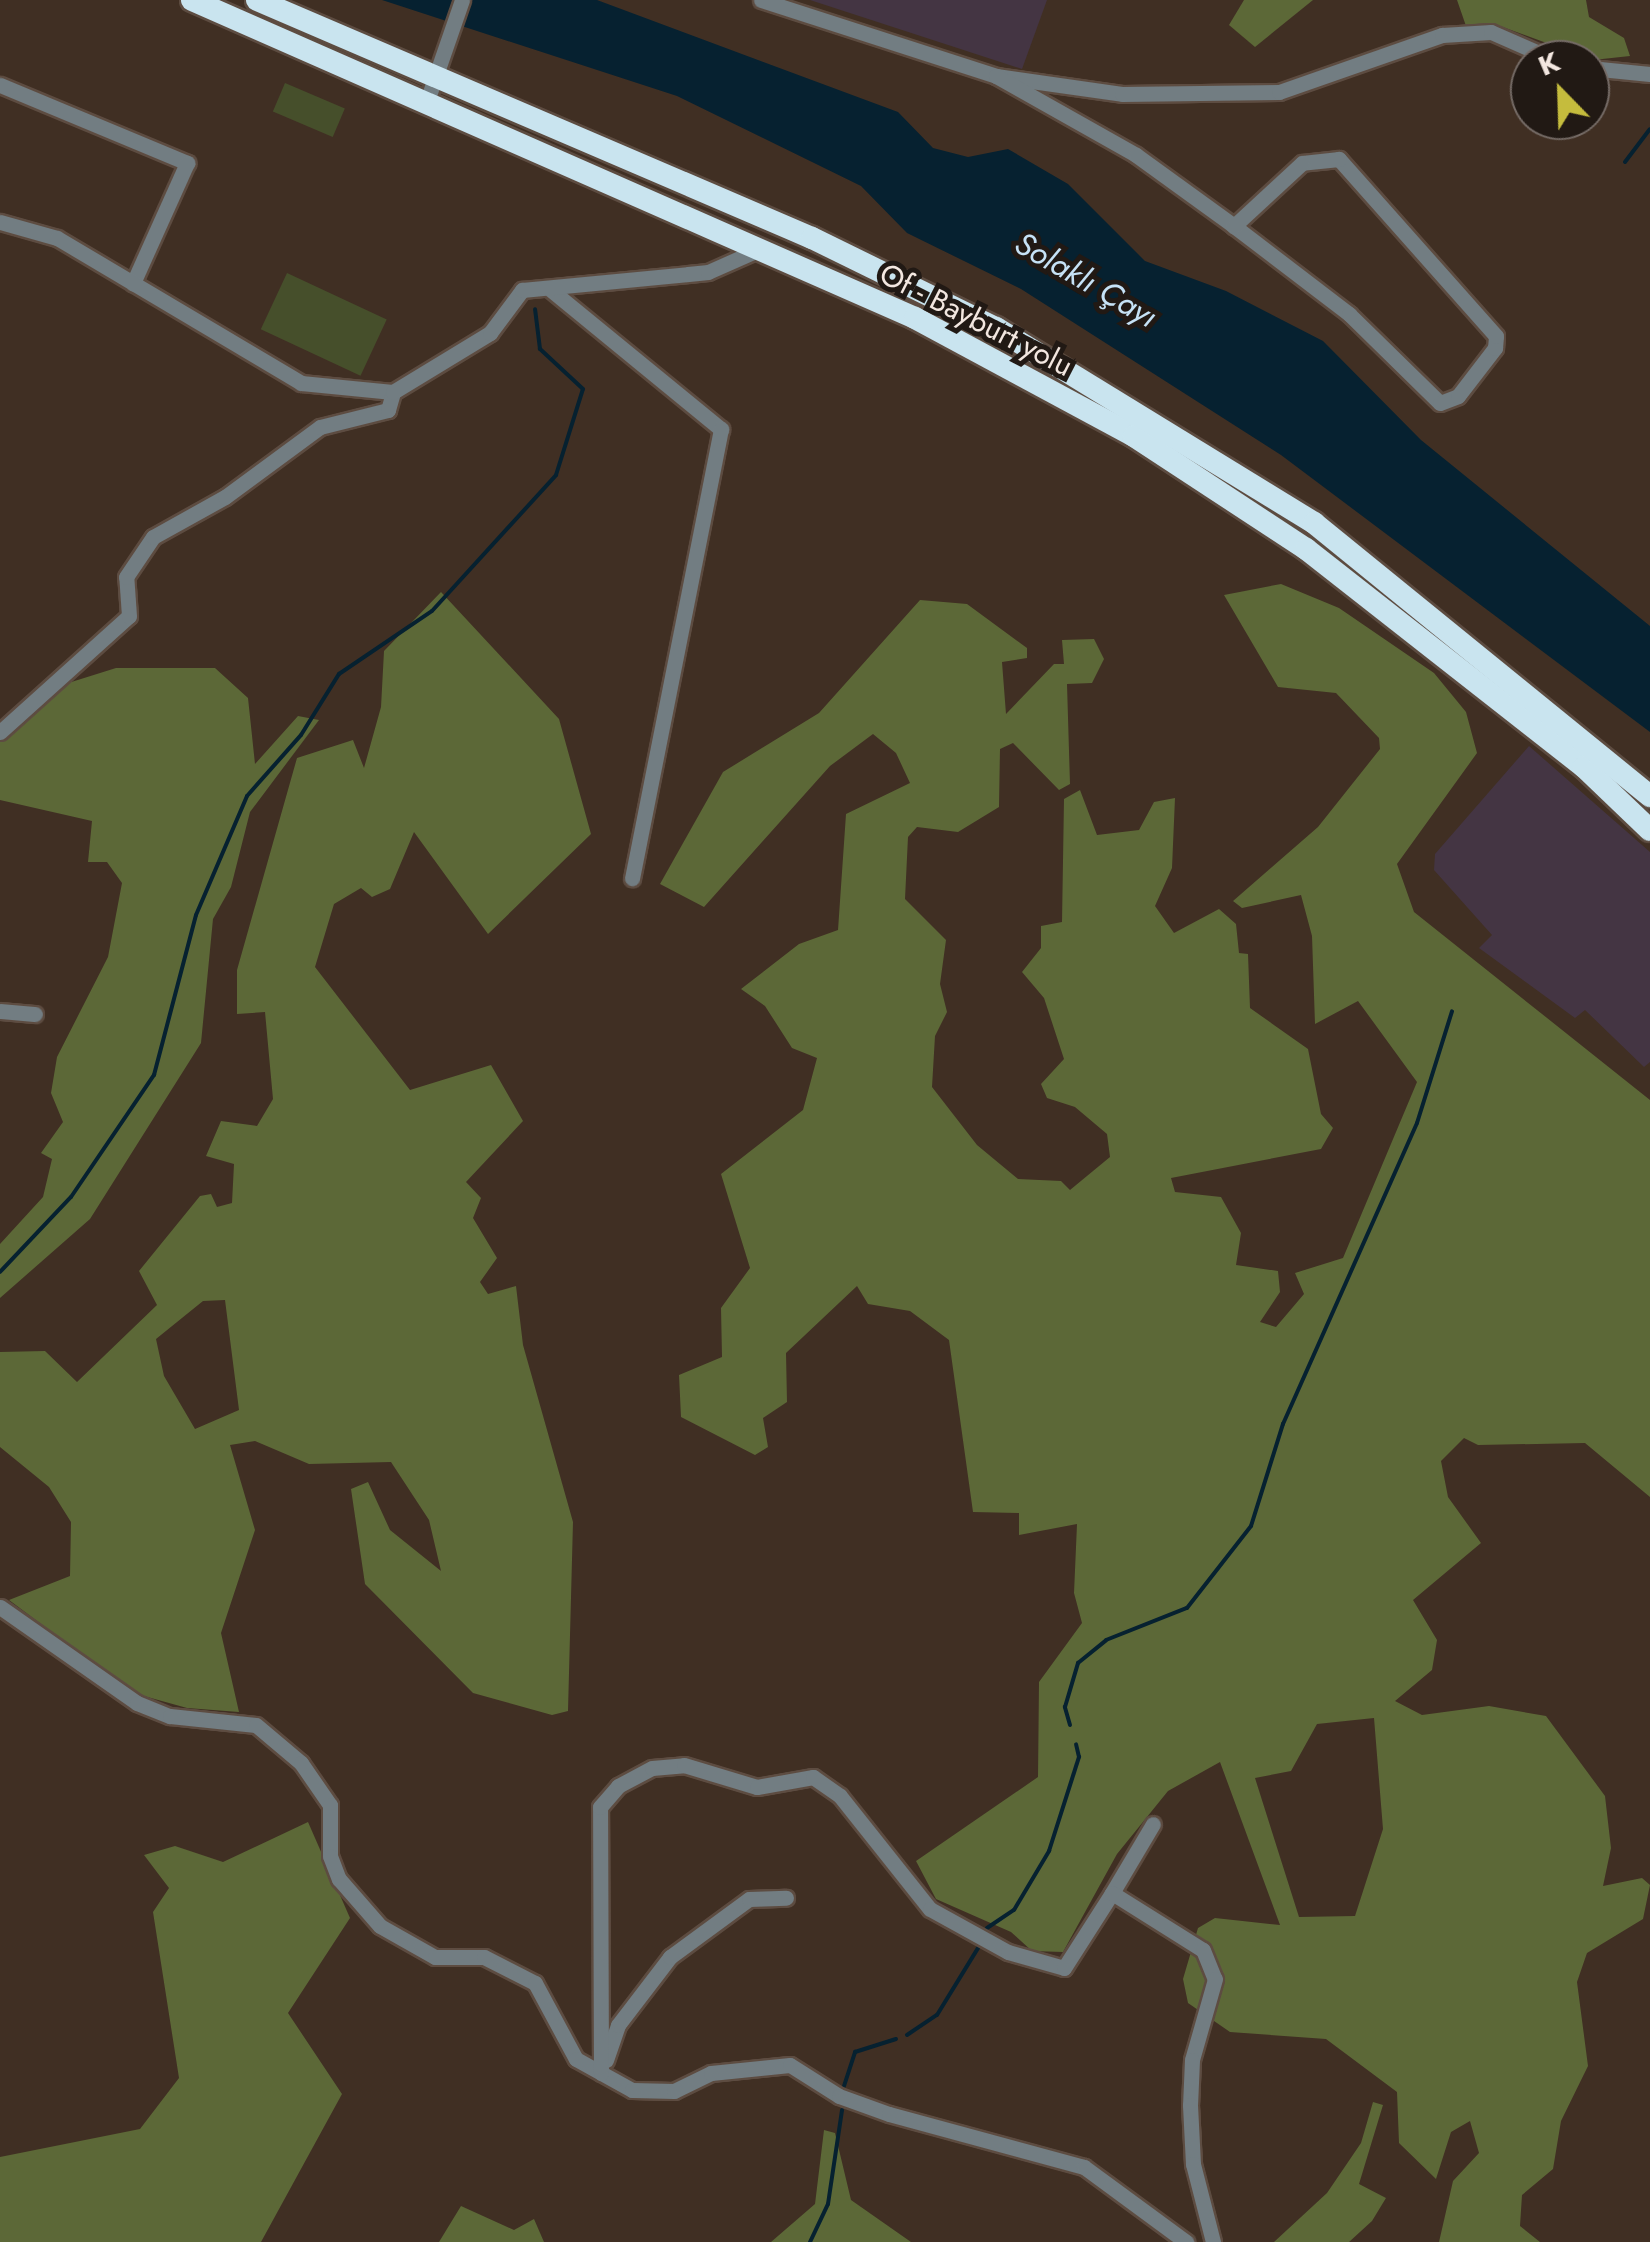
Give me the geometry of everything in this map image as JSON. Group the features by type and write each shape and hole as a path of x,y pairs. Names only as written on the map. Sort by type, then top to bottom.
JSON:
{"highway":[{"name":"Of - Bayburt yolu","path":"192,0 932,327 1134,436 1306,549 1568,755 1650,830"},
{"name":"Of - Bayburt yolu","path":"256,0 438,71 828,246 996,328 1170,431 1314,523 1650,796"}],"street":[{"path":"427,101 462,0"},
{"path":"764,0 996,76 1122,94 1235,97 1279,92 1442,35 1492,32 1510,40"},
{"path":"1610,70 1650,74"},
{"path":"996,76 1136,155 1234,226 1349,314 1440,403 1458,396 1495,348 1496,336 1339,159 1302,163 1234,226"},
{"path":"0,85 187,163 133,282"},
{"path":"0,222 57,238 302,383 393,392 467,352 522,290 708,272 760,249"},
{"path":"551,290 720,429 632,878"},
{"path":"0,732 129,616 126,577 152,537 224,497 320,428 388,410 393,392"},
{"path":"0,1011 35,1014"},
{"path":"0,1607 136,1703 170,1716 256,1725 301,1762 330,1805 330,1856 339,1880 380,1926 435,1956 484,1957 534,1983 576,2059 632,2090 674,2092 711,2073 790,2064 839,2096 888,2114 1084,2167 1186,2242"},
{"path":"601,2073 600,1807 618,1786 652,1768 684,1765 757,1787 813,1777 840,1796 930,1908 1008,1952 1064,1968 1152,1824"},
{"path":"1112,1893 1155,1916 1169,1936 1203,1950 1215,1967 1192,2060 1190,2105 1193,2164 1213,2242"},
{"path":"601,2073 618,2025 670,1957 748,1899 786,1898"}],"shaded area":[{"path":"810,0 1047,0 1022,69"},
{"path":"1529,746 1650,852 1650,1062 1644,1067 1585,1010 1575,1018 1479,948 1492,935 1434,870 1435,854"}],"green space":[{"path":"1244,0 1313,0 1255,47 1229,25"},
{"path":"1457,0 1586,0 1589,17 1624,38 1630,56 1610,58 1610,40 1538,40 1500,26 1466,26"},
{"path":"285,83 345,108 333,137 273,112"},
{"path":"287,273 387,319 360,376 261,329"},
{"path":"1281,584 1339,608 1434,673 1466,712 1477,753 1397,864 1414,912 1650,1100 1650,1497 1585,1443 1478,1445 1464,1438 1441,1461 1448,1497 1481,1543 1413,1600 1437,1640 1432,1670 1395,1701 1422,1715 1489,1706 1546,1716 1605,1796 1611,1848 1603,1886 1642,1878 1650,1885 1643,1919 1587,1953 1577,1982 1588,2066 1561,2121 1553,2169 1522,2195 1520,2226 1540,2242 1439,2242 1453,2181 1479,2153 1470,2121 1451,2132 1436,2179 1399,2143 1397,2092 1326,2039 1230,2032 1188,2003 1183,1979 1198,1928 1215,1918 1280,1925 1220,1762 1168,1791 1117,1854 1063,1952 1032,1951 1011,1932 936,1899 916,1861 1038,1777 1039,1682 1082,1623 1074,1593 1077,1524 1019,1535 1019,1513 973,1512 949,1340 910,1311 868,1304 857,1286 786,1353 787,1402 763,1418 768,1447 755,1455 681,1417 679,1375 722,1357 721,1308 750,1268 721,1174 803,1110 817,1058 792,1048 765,1006 741,989 799,944 838,930 846,814 910,783 896,753 873,734 830,766 704,907 660,884 723,772 819,713 920,600 967,604 1027,648 1027,658 1002,662 1006,714 1054,664 1064,664 1062,640 1094,639 1104,659 1092,683 1067,684 1070,784 1059,790 1013,743 1000,749 999,807 958,832 917,827 908,837 905,899 946,940 940,984 947,1012 935,1036 932,1087 977,1145 1018,1179 1061,1181 1070,1190 1110,1157 1107,1134 1075,1107 1047,1098 1041,1084 1064,1059 1044,998 1022,972 1041,948 1041,926 1062,922 1064,799 1080,790 1097,835 1139,830 1154,802 1175,798 1172,868 1155,906 1174,933 1219,909 1236,924 1239,953 1248,954 1250,1008 1308,1049 1321,1114 1333,1128 1321,1149 1171,1178 1175,1192 1221,1197 1241,1233 1236,1265 1278,1271 1280,1292 1260,1322 1276,1327 1304,1294 1295,1273 1343,1258 1417,1082 1358,1001 1315,1024 1312,936 1301,895 1242,908 1233,901 1318,827 1380,749 1379,738 1336,693 1278,687 1224,595","holes":["1374,1718 1383,1829 1355,1916 1299,1917 1255,1778 1291,1771 1317,1724"]},
{"path":"441,592 559,719 591,834 488,934 414,832 390,889 372,897 361,888 334,904 315,967 410,1090 491,1065 523,1121 466,1182 481,1198 473,1218 497,1258 480,1282 488,1294 516,1286 523,1345 573,1522 568,1711 552,1715 473,1693 365,1584 351,1489 368,1482 390,1530 441,1571 429,1520 391,1462 309,1464 255,1441 230,1445 255,1530 221,1633 239,1712 187,1708 133,1693 9,1600 70,1576 71,1522 49,1487 0,1447 0,1352 45,1351 77,1382 157,1305 139,1271 200,1196 211,1194 217,1207 232,1203 234,1164 206,1156 221,1121 257,1126 273,1099 265,1012 237,1014 237,970 297,758 353,740 364,768 381,707 384,651","holes":["225,1300 239,1410 195,1429 164,1376 156,1339 203,1301"]},
{"path":"116,668 215,668 248,698 255,764 298,716 319,720 250,812 231,887 213,919 201,1043 90,1219 0,1298 0,1244 43,1197 52,1159 41,1153 63,1122 51,1093 57,1057 108,957 122,883 107,862 88,862 92,821 0,800 0,742 65,684"},
{"path":"308,1822 350,1918 288,2013 342,2094 261,2242 0,2242 0,2157 140,2129 179,2078 153,1912 169,1888 144,1855 175,1846 223,1862"},
{"path":"1373,2102 1383,2105 1359,2184 1386,2198 1372,2221 1349,2242 1274,2242 1327,2193 1361,2143"},
{"path":"824,2130 835,2133 851,2200 911,2242 771,2242 815,2204"},
{"path":"461,2206 514,2230 534,2219 544,2242 439,2242"}],"water":[{"name":"Solaklı Çayı","path":"382,0 597,0 898,112 933,148 968,157 1008,149 1068,184 1145,261 1226,291 1323,341 1421,440 1650,626 1650,732 1281,455 1021,289 907,233 861,186 677,96"}],"waterway":[{"path":"1625,162 1650,129"},
{"path":"0,1272 71,1197 154,1075 196,915 247,796 301,735 339,674 432,611 556,475 583,389 540,349 535,309"},
{"path":"1070,1725 1065,1707 1078,1663 1106,1640 1187,1608 1251,1526 1283,1424 1417,1123 1452,1011"},
{"path":"987,1928 1014,1910 1049,1851 1079,1757 1076,1744"},
{"path":"907,2035 937,2015 978,1948"},
{"path":"844,2086 855,2052 896,2039"},
{"path":"810,2242 828,2204 842,2110"}]}
